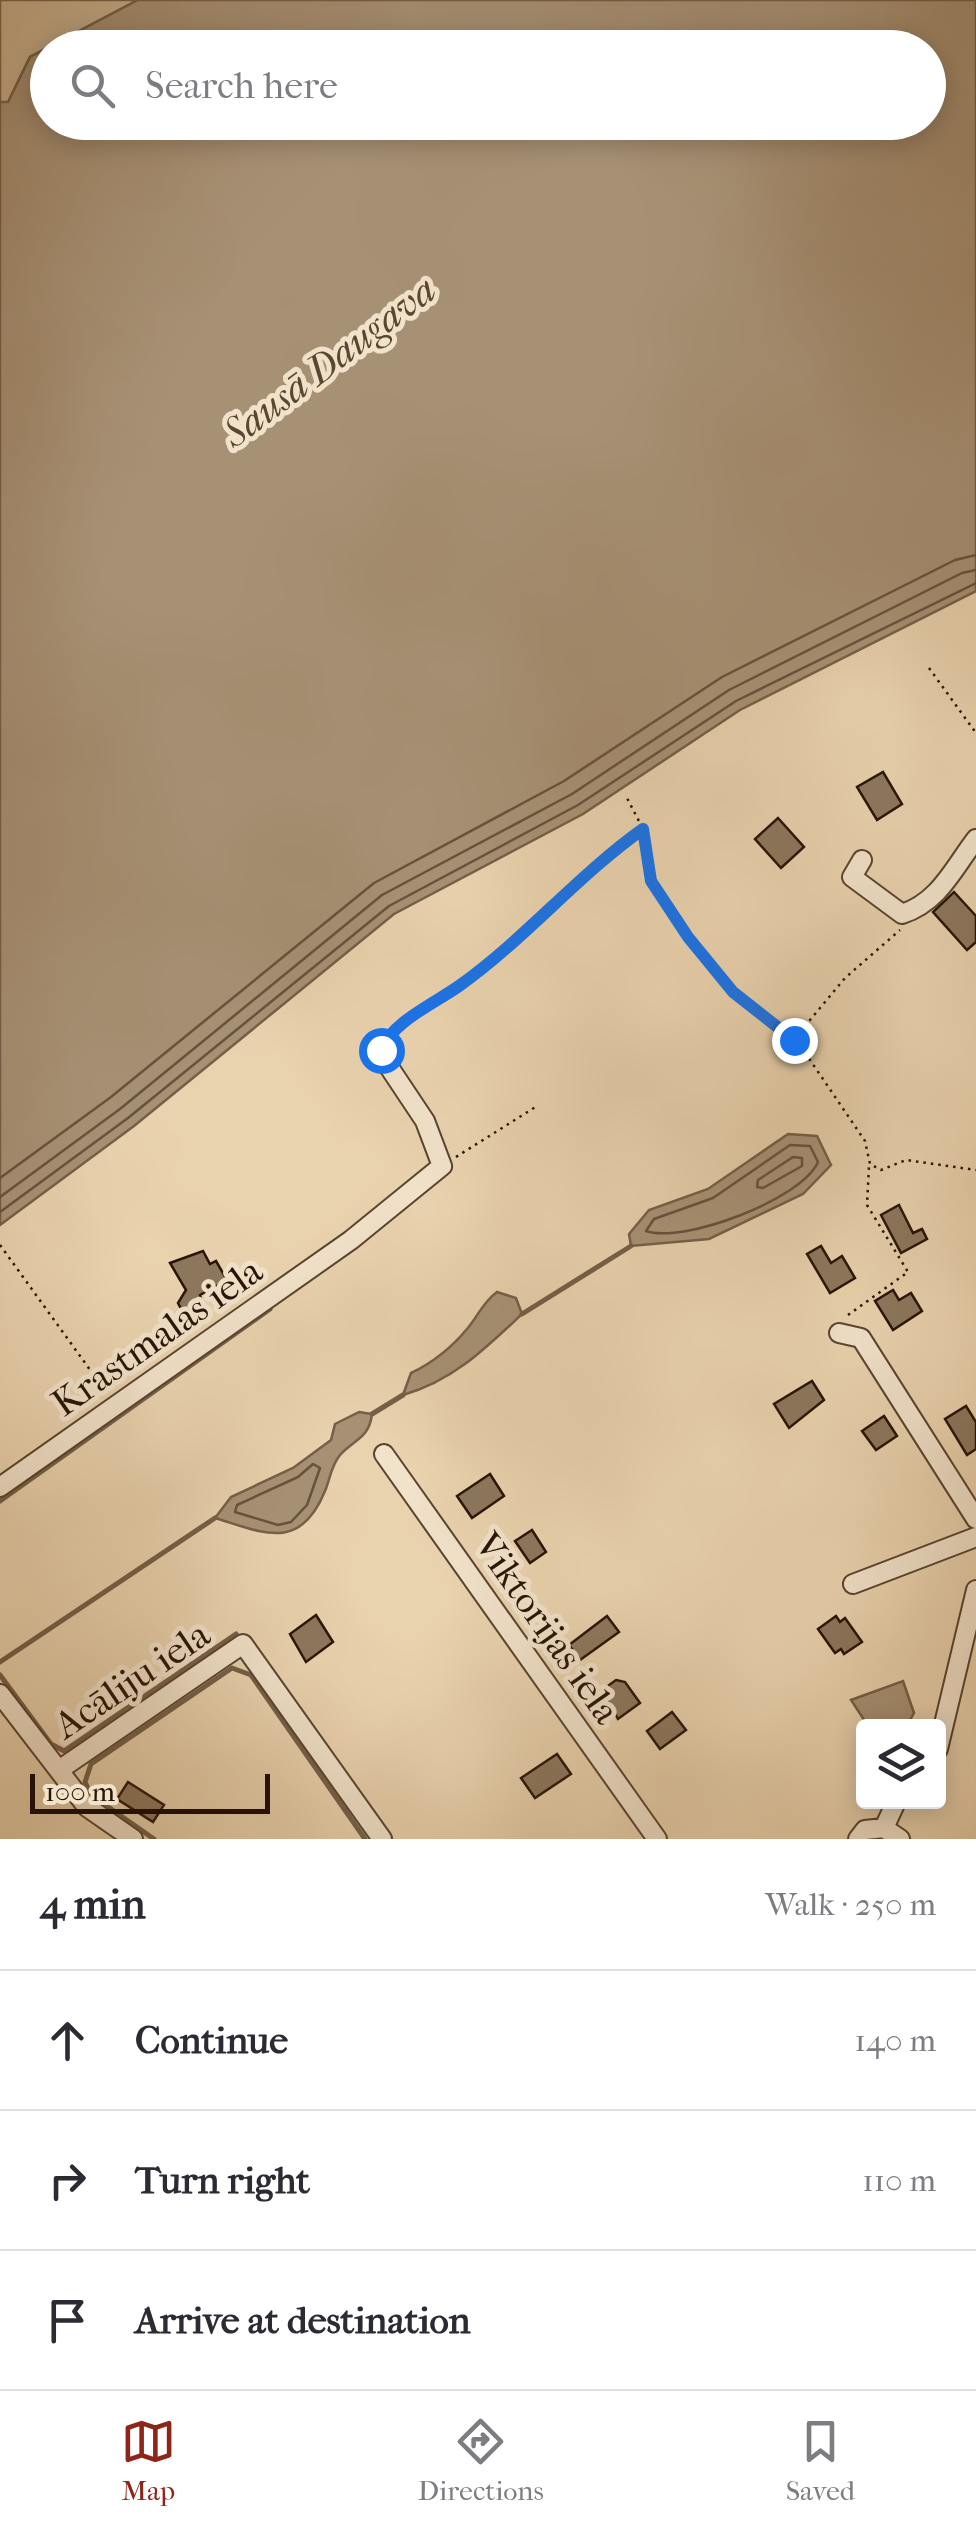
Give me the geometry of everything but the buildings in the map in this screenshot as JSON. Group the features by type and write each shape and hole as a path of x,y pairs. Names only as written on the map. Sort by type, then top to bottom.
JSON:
{"street":[{"path":"862,860 852,878 902,914 922,907 942,888 976,839"},
{"path":"383,1058 425,1121 442,1166"},
{"name":"Krastmalas iela","path":"0,1487 351,1240 442,1166"},
{"path":"838,1333 860,1338 976,1519"},
{"name":"Viktorijas iela","path":"384,1454 657,1839"},
{"path":"854,1584 976,1536"},
{"path":"945,1719 976,1590"},
{"name":"Acāliju iela","path":"59,1770 243,1644 382,1839"},
{"path":"0,1694 87,1807 133,1839"},
{"path":"884,1828 893,1809"},
{"path":"858,1839 865,1830 884,1828 900,1839"}],"path":[{"path":"929,668 976,733"},
{"path":"627,798 643,829 651,881 688,937 733,992 794,1040 865,1140 870,1164 867,1205 908,1272 848,1315"},
{"path":"383,1058 381,1050 393,1033 484,968 553,910 604,856 643,829"},
{"path":"794,1040 844,978 900,933 902,914"},
{"path":"442,1166 537,1106"},
{"path":"870,1164 881,1170 906,1160 976,1170"},
{"path":"0,1245 60,1322 115,1406"}],"shaded area":[{"path":"0,0 138,0 81,30 30,30 30,57 8,103 0,102"}],"water":[{"name":"Sausā Daugava","path":"138,0 976,0 976,591 740,710 583,814 394,914 134,1126 0,1225 0,102 8,102 30,57 30,140 946,140 946,30 81,30"},
{"path":"788,1134 817,1136 831,1165 803,1194 709,1239 631,1246 629,1234 649,1210 708,1189"},
{"path":"497,1292 516,1298 522,1314 453,1372 403,1395 411,1373 455,1342"},
{"path":"359,1412 372,1414 368,1429 337,1459 325,1491 304,1523 279,1533 215,1518 231,1497 293,1468 331,1440 335,1424"},
{"path":"903,1681 914,1713 911,1719 863,1719 851,1700"}],"waterway":[{"path":"522,1314 631,1246"},
{"path":"0,1501 270,1309"},
{"path":"372,1414 403,1395"},
{"path":"0,1662 215,1518"},
{"path":"0,1675 51,1744 64,1751 236,1634"},
{"path":"154,1839 91,1795 85,1782 91,1764 232,1668 251,1675 365,1839"}],"route":[{"path":"381,1050 393,1033 484,968 553,910 604,856 643,829 651,881 688,937 733,992 794,1040"}]}
